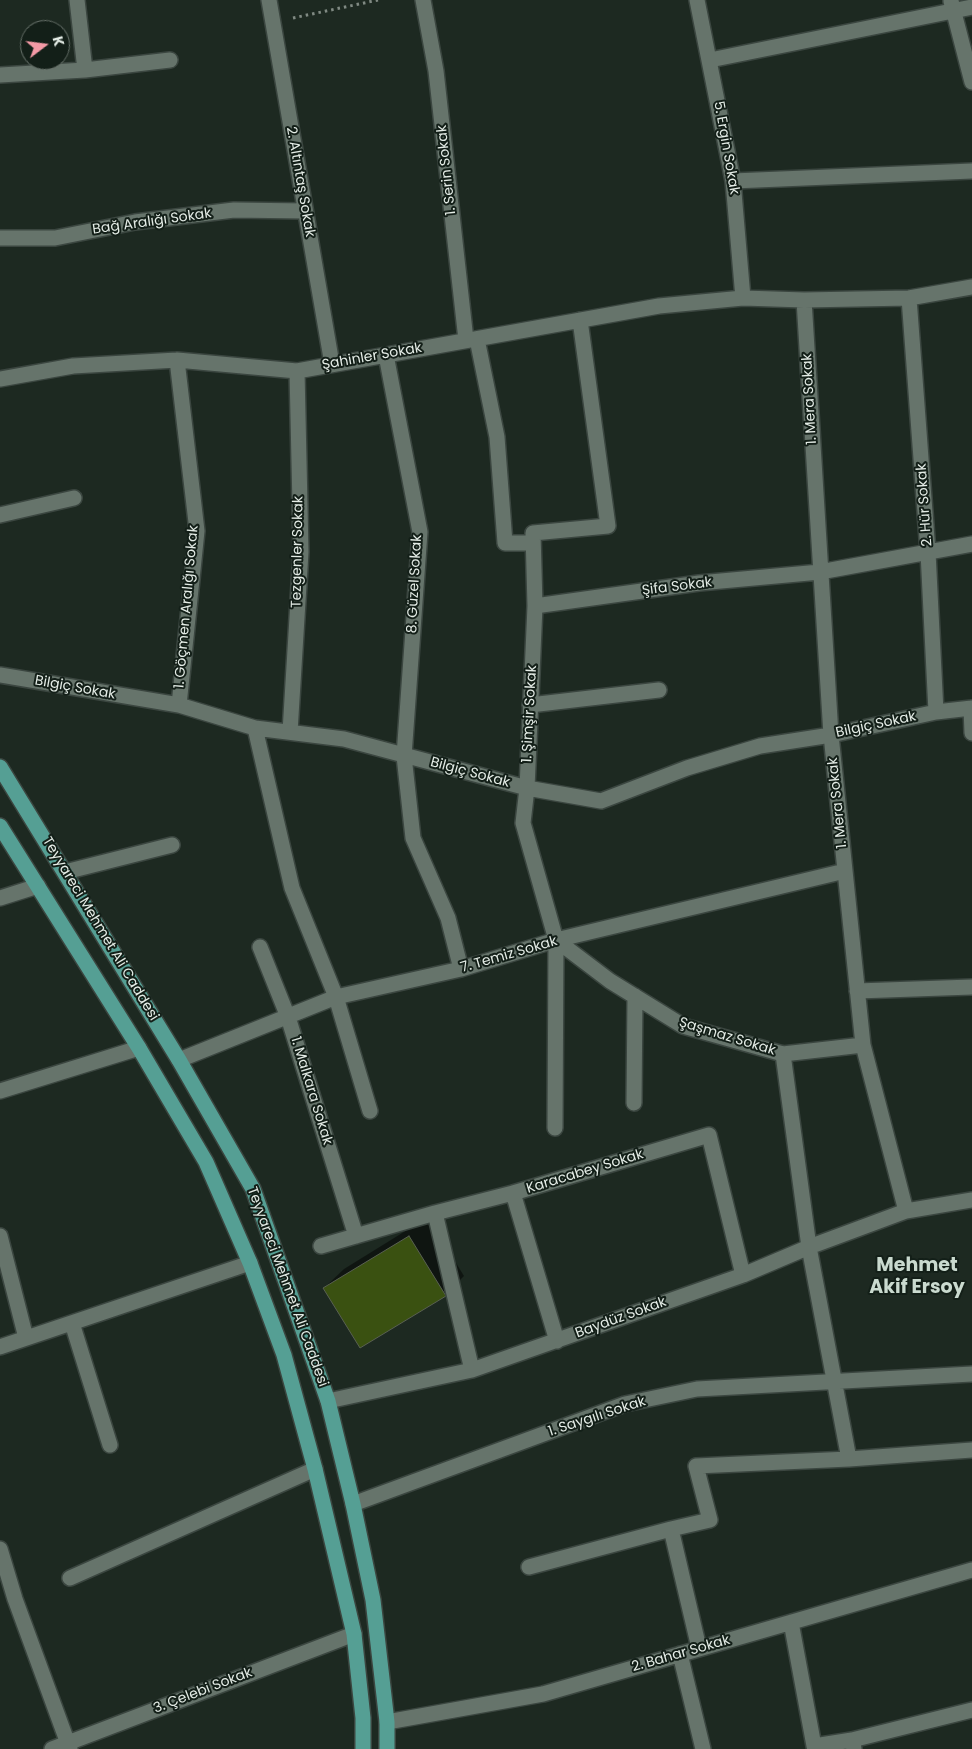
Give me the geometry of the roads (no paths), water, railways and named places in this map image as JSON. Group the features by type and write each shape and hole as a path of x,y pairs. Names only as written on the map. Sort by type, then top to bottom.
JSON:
{"main road":[{"name":"Teyyareci Mehmet Ali Caddesi","path":"0,767 179,1060 253,1189 328,1402 353,1504 373,1600 387,1722 386,1749"},
{"name":"Teyyareci Mehmet Ali Caddesi","path":"0,826 138,1048 206,1162 250,1263 284,1355 315,1469 354,1634 363,1718 363,1749"}],"street":[{"path":"76,0 85,70"},
{"name":"2. Altıntaş Sokak","path":"269,0 332,364"},
{"name":"1. Serin Sokak","path":"423,0 436,71 471,339"},
{"name":"5. Ergin Sokak","path":"697,0 733,181 743,298"},
{"path":"952,5 972,82"},
{"path":"710,60 952,5 972,6"},
{"path":"0,75 85,70 170,60"},
{"path":"733,181 972,171"},
{"name":"Bağ Aralığı Sokak","path":"0,238 55,238 135,222 234,210 305,211"},
{"name":"Şahinler Sokak","path":"0,379 73,366 177,360 297,371 658,306 743,298 804,300 909,298 972,287"},
{"name":"2. Hür Sokak","path":"909,298 928,552 936,712"},
{"name":"1. Mera Sokak","path":"804,300 831,734 863,1045 906,1211"},
{"path":"471,339 498,437 504,543 608,526 580,320"},
{"name":"8. Güzel Sokak","path":"386,355 420,532 404,756 413,838 448,918 461,969"},
{"name":"1. Göçmen Aralığı Sokak","path":"177,360 197,531 179,705"},
{"name":"Tezgenler Sokak","path":"290,732 301,552 297,371"},
{"path":"0,515 74,498"},
{"name":"1. Şimşir Sokak","path":"533,538 535,606 527,788 523,823 556,940 555,1128"},
{"name":"Şifa Sokak","path":"535,606 699,583 820,572 972,544"},
{"name":"Bilgiç Sokak","path":"0,675 179,705 255,728 344,739 527,788 601,801 687,768 760,746 831,734 936,712 971,708"},
{"path":"530,705 659,690"},
{"path":"971,708 972,733"},
{"path":"255,728 292,888 336,997 370,1111"},
{"path":"65,872 172,846"},
{"name":"7. Temiz Sokak","path":"179,1060 336,997 461,969 556,940 845,871"},
{"path":"0,898 38,886"},
{"name":"Şaşmaz Sokak","path":"556,940 610,981 683,1026 783,1054 863,1045"},
{"name":"1. Malkara Sokak","path":"260,948 288,1017 356,1236"},
{"path":"857,991 972,987"},
{"path":"634,1103 635,996"},
{"path":"0,1091 138,1048"},
{"path":"783,1054 809,1247 849,1459"},
{"name":"Karacabey Sokak","path":"321,1246 513,1193 709,1135 743,1275"},
{"path":"513,1193 557,1341"},
{"name":"Baydüz Sokak","path":"328,1402 472,1370 743,1275 809,1247 906,1211 972,1200"},
{"path":"435,1213 472,1370"},
{"path":"0,1236 26,1338"},
{"path":"0,1347 250,1263"},
{"path":"72,1323 110,1445"},
{"name":"1. Saygılı Sokak","path":"353,1504 626,1404 697,1389 972,1374"},
{"path":"529,1567 710,1520 696,1466 849,1459 972,1450"},
{"path":"70,1578 315,1469"},
{"path":"671,1529 699,1648"},
{"path":"0,1549 15,1599 69,1746"},
{"name":"2. Bahar Sokak","path":"387,1722 544,1694 972,1570"},
{"path":"791,1622 814,1746 853,1744 972,1710"},
{"name":"3. Çelebi Sokak","path":"52,1749 69,1746 354,1634"},
{"path":"680,1654 703,1749"}],"district":[{"name":"Mehmet Akif Ersoy","path":"917,1277"}]}
